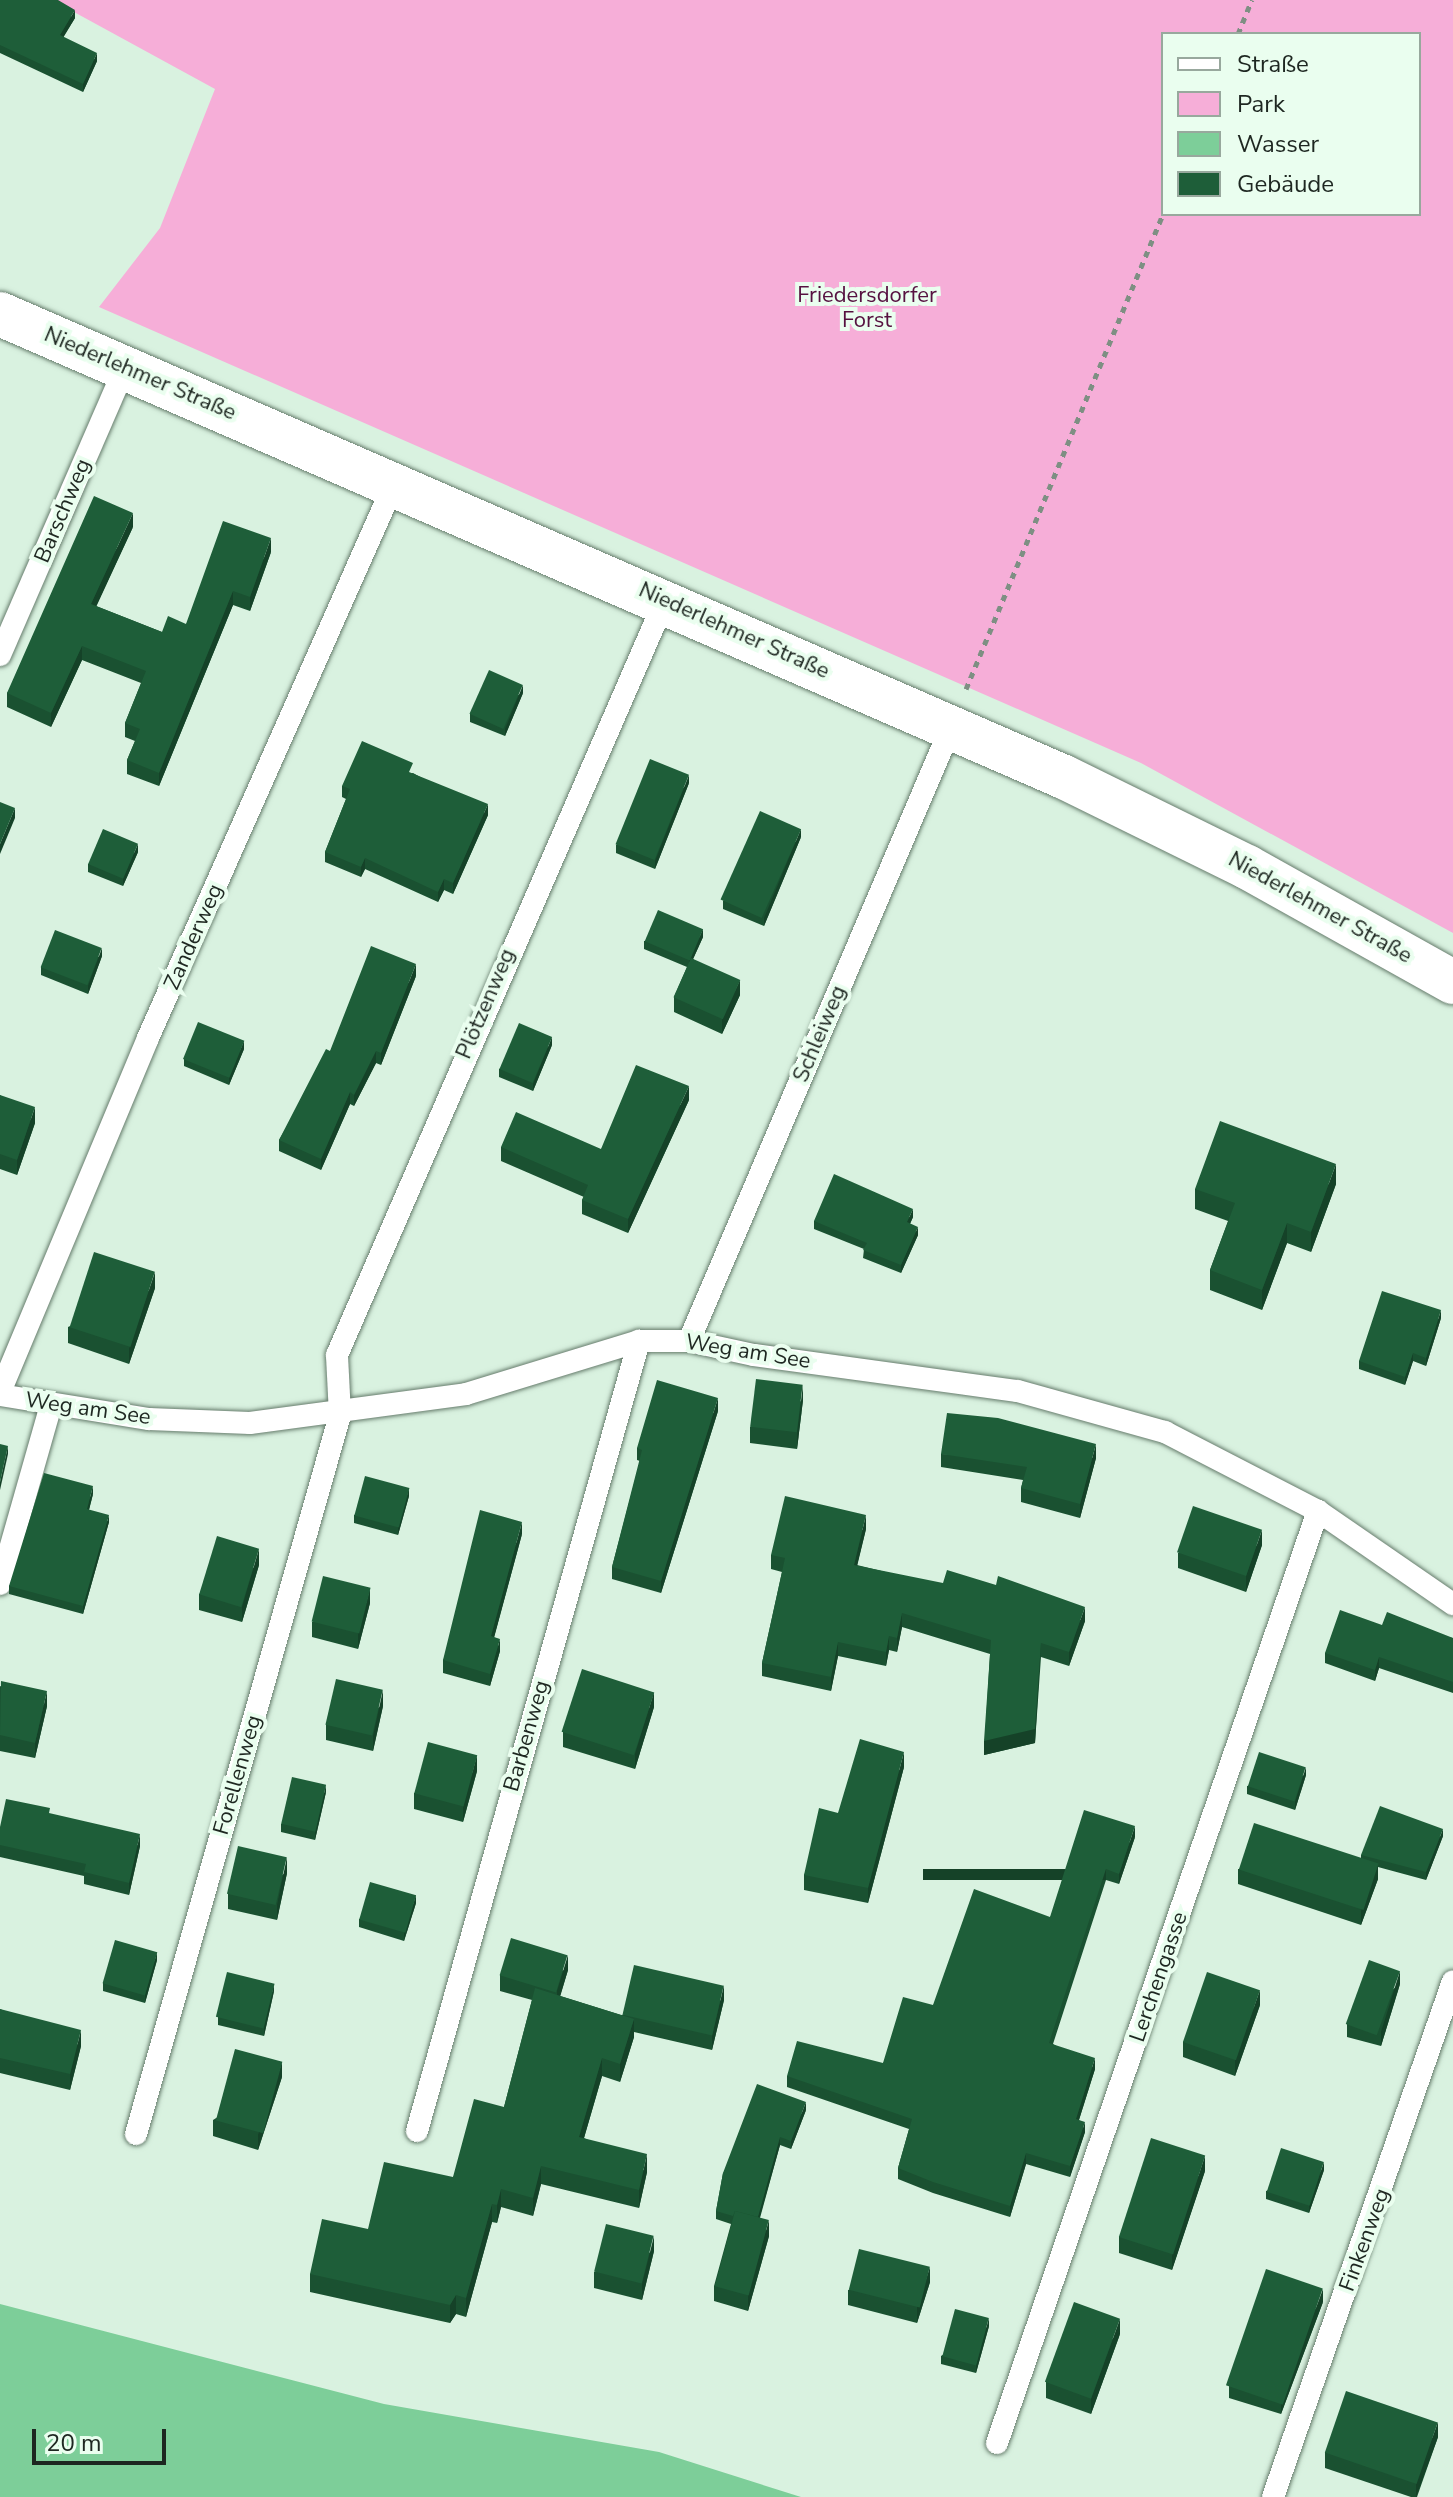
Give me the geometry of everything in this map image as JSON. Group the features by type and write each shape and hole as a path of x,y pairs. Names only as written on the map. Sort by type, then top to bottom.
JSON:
{"main road":[{"name":"Niederlehmer Straße","path":"0,314 665,600 951,727 1180,833 1453,982"}],"lane":[{"name":"Barschweg","path":"0,655 125,367"},
{"name":"Zanderweg","path":"0,1394 148,1038 394,484"},
{"name":"Plötzenweg","path":"340,1415 337,1355 665,600"},
{"name":"Schleiweg","path":"689,1341 951,727"},
{"name":"Weg am See","path":"0,1394 51,1405 149,1419 250,1423 340,1415 466,1394 639,1341 689,1341 754,1355 1018,1391 1165,1432 1318,1511 1453,1604"},
{"name":"Barbenweg","path":"417,2131 639,1341"},
{"path":"0,1584 51,1405"},
{"name":"Forellenweg","path":"136,2134 340,1415"},
{"name":"Lerchengasse","path":"997,2443 1318,1511"},
{"name":"Finkenweg","path":"1273,2497 1453,1981"}],"path":[{"path":"1239,32 1252,0"},
{"path":"951,727 1162,216"}],"green space":[{"name":"Friedersdorfer Forst","path":"52,0 1453,0 1453,933 1141,763 99,307 160,228 215,89"}],"water":[{"path":"0,2304 384,2404 659,2452 801,2497 0,2497"}],"building":[{"path":"0,0 58,0 75,10 60,35 97,53 83,84 0,45"},
{"path":"94,496 133,513 91,604 162,632 168,616 186,624 223,521 271,538 250,597 233,591 159,773 127,760 140,729 125,723 146,671 82,646 51,713 7,693"},
{"path":"489,670 523,685 503,729 469,714"},
{"path":"362,741 413,763 409,772 488,804 453,883 444,879 438,892 365,858 361,867 325,852 350,789 342,786"},
{"path":"650,759 689,775 654,860 616,844"},
{"path":"0,802 15,808 0,844"},
{"path":"760,811 801,829 762,918 721,900"},
{"path":"103,829 138,844 123,879 88,864"},
{"path":"658,910 703,929 690,960 645,941"},
{"path":"55,930 102,948 87,985 41,967"},
{"path":"371,946 416,964 381,1053 376,1051 354,1095 350,1092 321,1159 279,1140 326,1049 330,1051"},
{"path":"691,958 740,980 723,1019 674,997"},
{"path":"198,1022 244,1041 229,1078 183,1059"},
{"path":"519,1023 552,1037 533,1083 499,1069"},
{"path":"636,1065 689,1086 628,1219 582,1200 588,1185 501,1147 516,1112 601,1149"},
{"path":"0,1095 35,1107 17,1160 0,1154"},
{"path":"1220,1121 1336,1164 1311,1232 1287,1223 1262,1290 1210,1270 1235,1203 1195,1189"},
{"path":"834,1174 913,1209 907,1222 918,1227 901,1265 863,1250 867,1243 814,1221"},
{"path":"94,1252 155,1272 130,1347 70,1327"},
{"path":"1382,1291 1441,1310 1426,1358 1413,1353 1405,1377 1359,1361"},
{"path":"756,1379 803,1385 797,1432 750,1427"},
{"path":"657,1380 718,1398 661,1581 612,1567 642,1450 637,1448"},
{"path":"947,1413 998,1418 1096,1444 1080,1504 1021,1488 1027,1467 941,1454"},
{"path":"0,1444 8,1446 0,1482"},
{"path":"44,1473 93,1486 87,1509 109,1515 83,1606 9,1586"},
{"path":"365,1476 409,1488 399,1528 354,1516"},
{"path":"785,1496 866,1515 854,1565 943,1583 947,1570 996,1585 998,1576 1085,1607 1069,1652 1041,1643 1035,1729 984,1741 991,1640 902,1613 897,1638 889,1636 886,1652 838,1642 831,1677 762,1663 785,1558 771,1555"},
{"path":"1193,1506 1262,1530 1246,1576 1177,1552"},
{"path":"480,1510 522,1522 491,1636 500,1639 490,1674 443,1660"},
{"path":"217,1536 259,1549 241,1607 199,1594"},
{"path":"323,1576 371,1588 359,1633 312,1622"},
{"path":"1340,1610 1382,1625 1387,1612 1453,1638 1453,1682 1379,1657 1375,1670 1325,1653"},
{"path":"582,1669 654,1692 634,1755 562,1732"},
{"path":"336,1679 383,1690 372,1736 325,1725"},
{"path":"1,1681 47,1691 35,1743 0,1735"},
{"path":"860,1739 904,1752 868,1888 804,1875 819,1808 838,1813"},
{"path":"428,1742 477,1755 464,1806 414,1793"},
{"path":"1259,1752 1306,1767 1294,1801 1248,1786"},
{"path":"292,1777 326,1785 315,1832 281,1824"},
{"path":"6,1799 50,1808 49,1813 140,1834 129,1883 84,1872 86,1864 0,1845"},
{"path":"1380,1806 1443,1829 1426,1872 1361,1855"},
{"path":"1084,1810 1135,1826 1119,1874 1106,1869 1049,2043 1095,2058 1076,2119 1085,2122 1070,2166 1026,2153 1010,2206 898,2168 912,2119 787,2076 797,2041 883,2063 903,1997 933,2005 974,1889 1050,1917"},
{"path":"1254,1823 1379,1863 1363,1910 1239,1870"},
{"path":"238,1846 287,1857 276,1905 227,1894"},
{"path":"370,1882 416,1895 405,1933 359,1919"},
{"path":"511,1938 567,1955 556,1993 500,1975"},
{"path":"115,1940 157,1952 145,1995 103,1983"},
{"path":"1369,1960 1400,1971 1377,2035 1346,2024"},
{"path":"634,1965 724,1986 712,2035 623,2015"},
{"path":"227,1972 275,1984 263,2028 216,2017"},
{"path":"1207,1972 1260,1990 1236,2060 1183,2042"},
{"path":"535,1988 634,2019 620,2064 602,2058 579,2137 647,2154 639,2190 541,2166 533,2198 501,2189 497,2205 492,2204 466,2298 456,2295 450,2305 310,2274 322,2219 368,2229 384,2162 453,2177 474,2099 504,2107"},
{"path":"0,2009 81,2030 70,2074 0,2058"},
{"path":"235,2049 282,2062 263,2133 216,2120"},
{"path":"757,2084 806,2102 791,2141 780,2137 758,2217 735,2211 733,2216 716,2211 723,2173"},
{"path":"1151,2138 1205,2156 1173,2255 1119,2237"},
{"path":"1281,2148 1324,2162 1310,2206 1267,2192"},
{"path":"735,2211 769,2220 749,2295 715,2286"},
{"path":"606,2224 654,2236 642,2283 594,2272"},
{"path":"859,2249 930,2267 920,2307 849,2290"},
{"path":"1266,2269 1323,2289 1283,2405 1226,2385"},
{"path":"1074,2302 1120,2319 1091,2399 1045,2382"},
{"path":"955,2309 989,2318 976,2365 942,2356"},
{"path":"1346,2391 1438,2423 1417,2484 1325,2452"}]}
